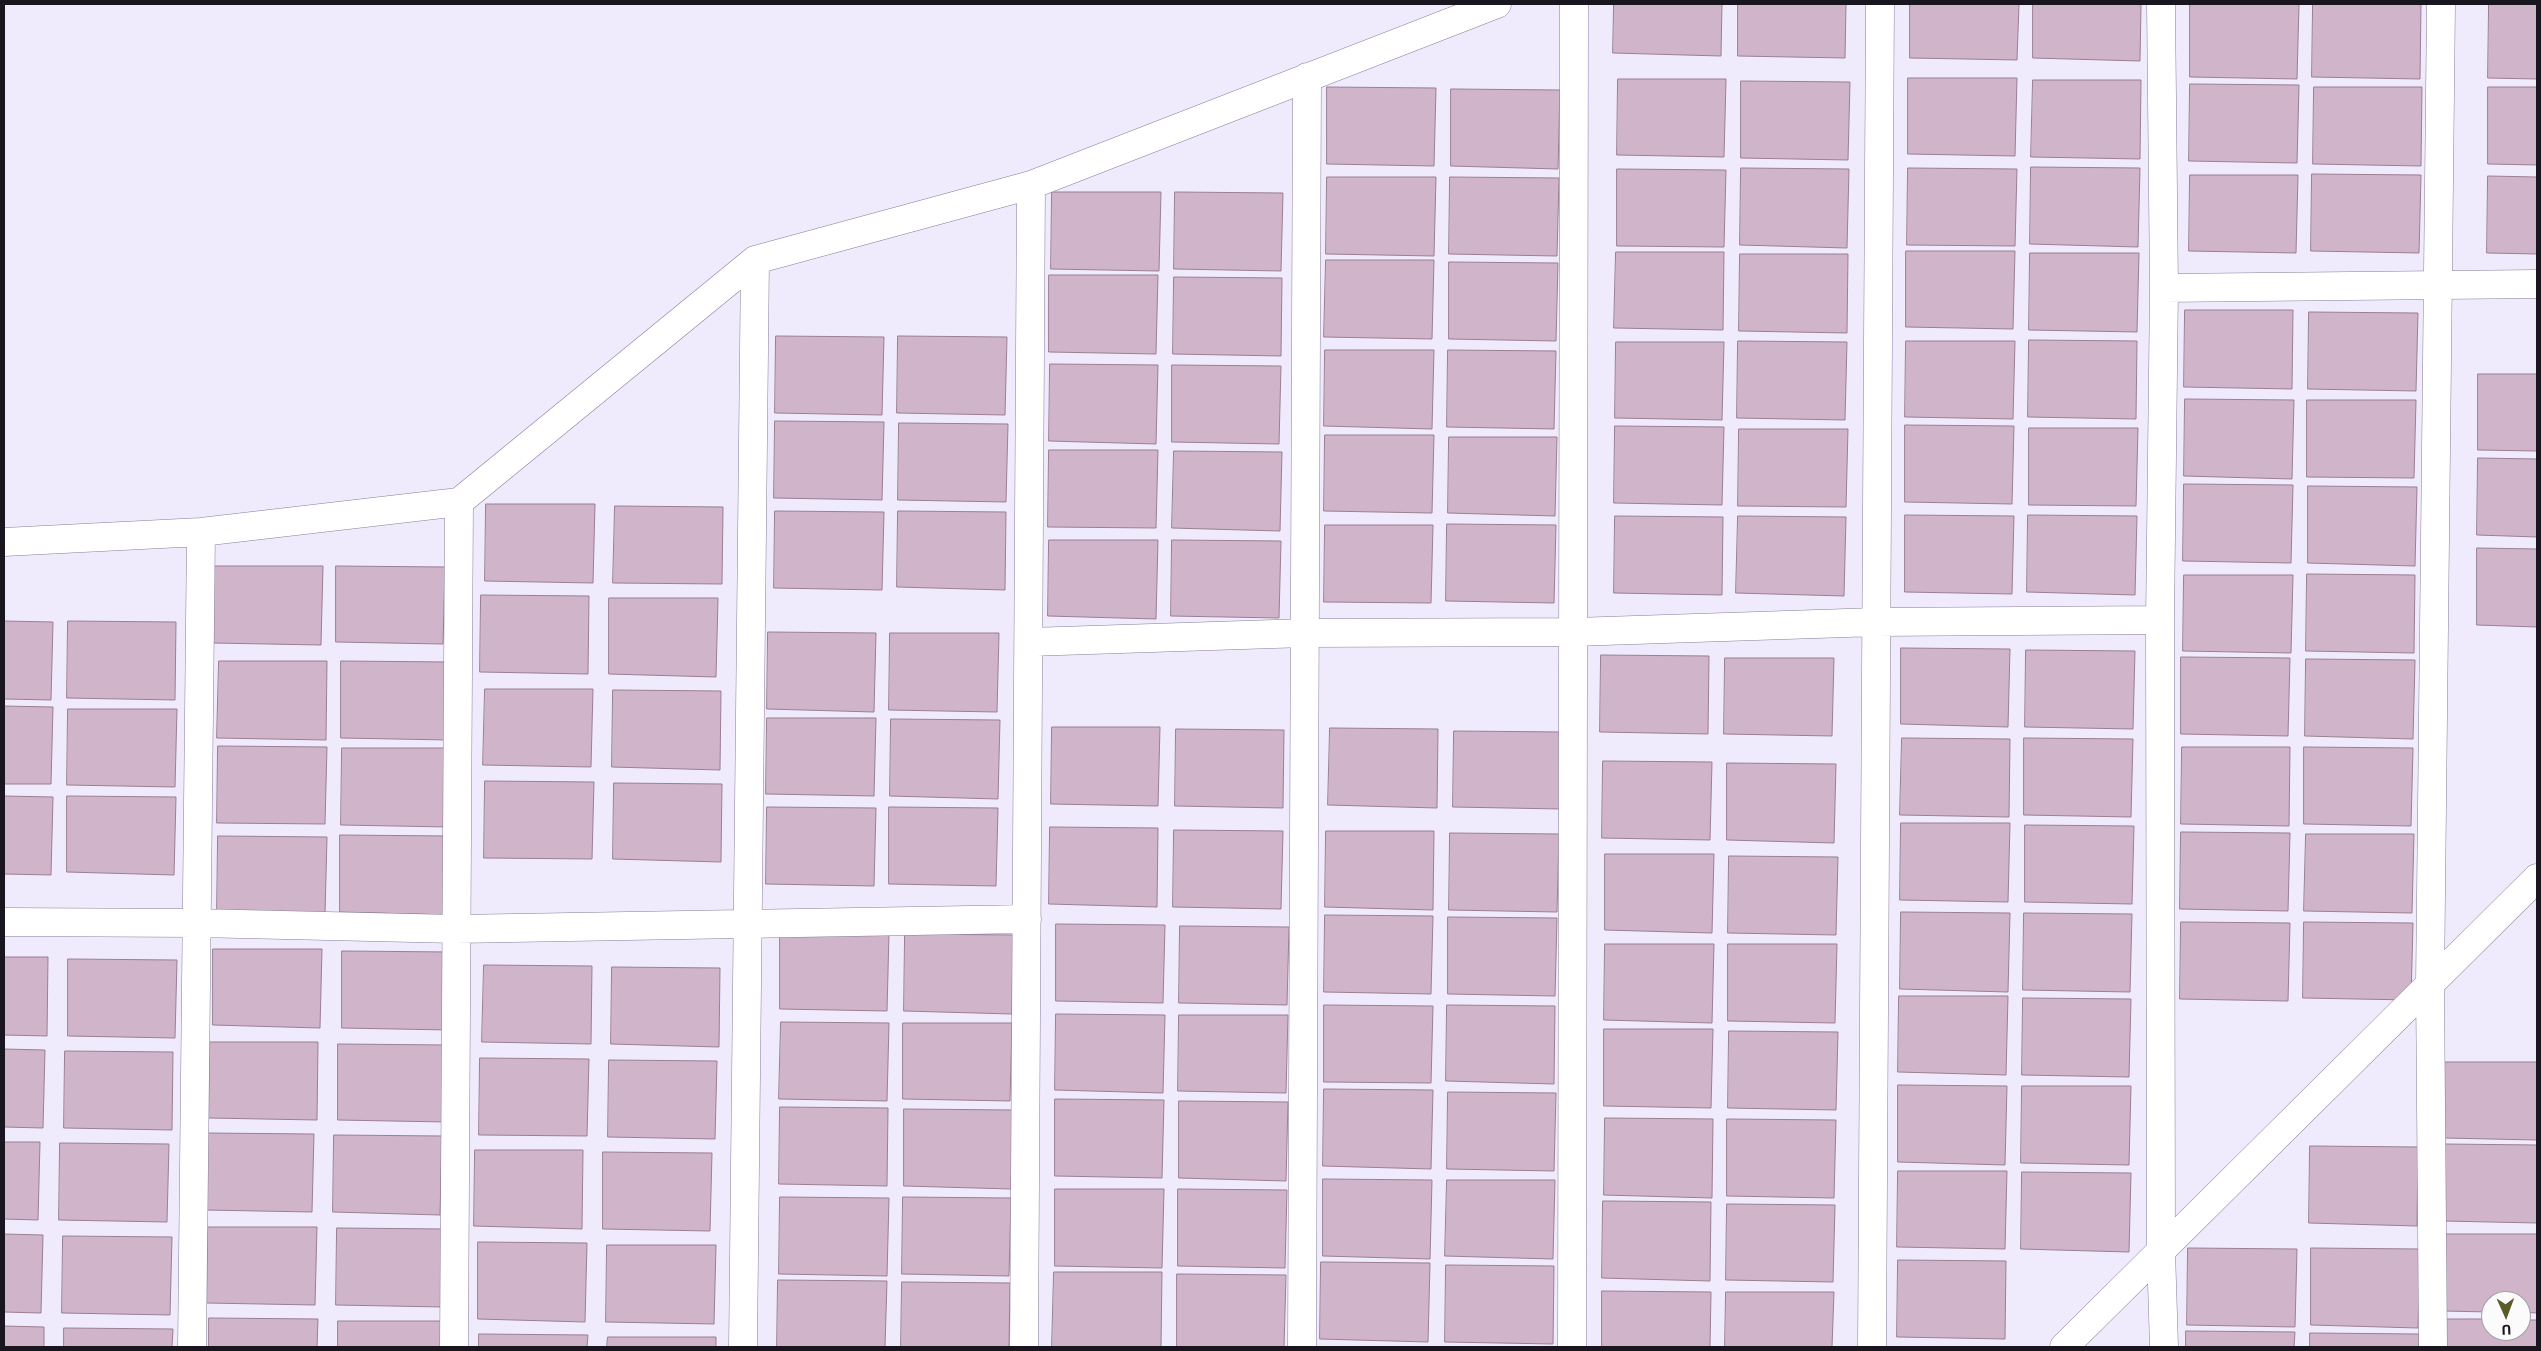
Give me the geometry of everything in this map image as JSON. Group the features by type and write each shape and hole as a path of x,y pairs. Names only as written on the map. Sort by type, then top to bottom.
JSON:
{"street":[{"path":"4,542 201,532 459,502 755,260 1031,185 1497,4"},
{"path":"1572,1347 1574,4"},
{"path":"1872,1347 1880,4"},
{"path":"2161,4 2164,288 2160,620 2161,1251 2164,1347"},
{"path":"2433,1347 2430,984 2441,4"},
{"path":"1302,1347 1307,77"},
{"path":"1024,1347 1031,185"},
{"path":"744,1347 755,260"},
{"path":"2164,288 2537,284"},
{"path":"454,1347 459,502"},
{"path":"192,1347 201,532"},
{"path":"1028,642 1305,633 1574,632 1877,622 2160,620"},
{"path":"2064,1347 2537,878"},
{"path":"4,922 197,922 456,929 1027,919"}],"building":[{"path":"1614,4 1722,4 1721,56 1613,53"},
{"path":"1738,4 1846,4 1845,58 1738,56"},
{"path":"1910,4 2019,4 2017,60 1910,58"},
{"path":"2033,4 2141,4 2140,61 2033,58"},
{"path":"2190,4 2299,4 2297,79 2190,77"},
{"path":"2313,4 2421,4 2420,79 2312,77"},
{"path":"2489,4 2537,4 2537,79 2488,78"},
{"path":"1908,78 2017,78 2015,156 1908,154"},
{"path":"1618,79 1726,79 1724,157 1617,155"},
{"path":"2033,80 2141,80 2140,159 2031,157"},
{"path":"1741,81 1850,82 1848,160 1741,158"},
{"path":"2190,84 2299,85 2297,163 2189,161"},
{"path":"1327,87 1436,88 1434,166 1327,164"},
{"path":"2314,87 2422,87 2421,166 2313,164"},
{"path":"2488,87 2537,87 2537,165 2488,164"},
{"path":"1451,89 1560,90 1558,169 1451,166"},
{"path":"2031,167 2140,168 2138,247 2030,244"},
{"path":"1741,168 1849,169 1847,248 1740,245"},
{"path":"1908,168 2017,169 2015,246 1907,245"},
{"path":"1617,169 1726,170 1724,247 1617,246"},
{"path":"2312,174 2421,175 2419,253 2311,251"},
{"path":"2190,175 2298,175 2296,253 2189,251"},
{"path":"2488,176 2537,177 2537,254 2487,253"},
{"path":"1327,177 1436,177 1434,256 1326,254"},
{"path":"1450,177 1559,178 1557,256 1449,254"},
{"path":"1052,192 1161,192 1159,271 1051,269"},
{"path":"1175,192 1283,193 1281,271 1174,269"},
{"path":"1906,251 2015,251 2013,329 1906,327"},
{"path":"1616,252 1724,252 1723,330 1614,328"},
{"path":"2030,253 2139,253 2137,332 2029,330"},
{"path":"1740,254 1848,254 1847,333 1739,331"},
{"path":"1326,260 1434,260 1432,339 1324,337"},
{"path":"1449,262 1558,263 1556,341 1449,339"},
{"path":"1049,275 1158,275 1156,354 1049,352"},
{"path":"1174,277 1282,278 1281,356 1173,354"},
{"path":"2185,310 2293,310 2292,389 2184,387"},
{"path":"2309,312 2418,313 2416,391 2308,389"},
{"path":"776,336 884,337 882,415 775,413"},
{"path":"898,336 1007,337 1005,415 897,413"},
{"path":"2029,340 2137,341 2136,419 2028,417"},
{"path":"1738,341 1847,342 1845,420 1737,418"},
{"path":"1906,341 2015,341 2013,419 1905,417"},
{"path":"1616,342 1724,342 1722,420 1615,418"},
{"path":"1325,350 1434,350 1432,429 1324,426"},
{"path":"1448,350 1556,351 1554,429 1447,427"},
{"path":"1050,364 1158,365 1156,444 1049,441"},
{"path":"1172,365 1281,366 1279,444 1172,442"},
{"path":"2478,374 2537,374 2537,451 2478,450"},
{"path":"2185,399 2294,400 2292,479 2184,476"},
{"path":"2307,400 2416,400 2414,478 2307,477"},
{"path":"775,421 884,422 882,500 774,498"},
{"path":"899,423 1008,424 1006,502 898,500"},
{"path":"1905,425 2014,426 2012,504 1905,502"},
{"path":"1615,426 1724,427 1722,505 1614,503"},
{"path":"2029,428 2138,428 2136,506 2029,505"},
{"path":"1739,429 1848,429 1846,507 1738,506"},
{"path":"1325,435 1434,435 1432,513 1324,511"},
{"path":"1449,437 1557,437 1555,516 1448,513"},
{"path":"1049,450 1158,450 1156,528 1048,527"},
{"path":"1174,451 1282,452 1280,531 1172,528"},
{"path":"2478,458 2537,459 2537,537 2477,535"},
{"path":"2184,484 2293,485 2291,563 2183,561"},
{"path":"2308,486 2417,487 2415,566 2308,563"},
{"path":"486,504 595,504 593,583 485,581"},
{"path":"615,506 723,507 722,584 613,583"},
{"path":"775,511 884,512 882,590 774,588"},
{"path":"898,511 1006,512 1005,590 897,587"},
{"path":"1905,515 2014,516 2012,594 1905,592"},
{"path":"2028,515 2137,516 2135,595 2027,592"},
{"path":"1615,516 1723,517 1722,595 1614,593"},
{"path":"1738,516 1846,517 1844,596 1736,593"},
{"path":"1447,524 1556,525 1554,603 1446,601"},
{"path":"1325,525 1433,525 1431,603 1324,602"},
{"path":"1049,540 1158,540 1156,619 1048,616"},
{"path":"1172,540 1281,541 1279,618 1171,616"},
{"path":"2477,548 2537,549 2537,627 2477,625"},
{"path":"214,566 323,566 321,645 213,643"},
{"path":"336,566 445,567 443,644 336,642"},
{"path":"2307,574 2415,575 2414,653 2306,651"},
{"path":"2184,575 2293,575 2291,653 2183,651"},
{"path":"481,595 589,596 588,674 480,672"},
{"path":"609,598 718,598 716,677 609,674"},
{"path":"4,621 53,622 51,700 4,699"},
{"path":"68,621 176,622 175,700 67,698"},
{"path":"768,632 876,633 874,712 767,709"},
{"path":"890,633 999,633 997,712 889,710"},
{"path":"1901,648 2010,649 2008,727 1901,724"},
{"path":"2026,650 2135,651 2133,729 2025,727"},
{"path":"1601,655 1709,656 1708,734 1600,732"},
{"path":"2181,657 2290,658 2288,736 2181,734"},
{"path":"1725,658 1834,658 1832,736 1724,734"},
{"path":"2306,659 2415,660 2413,739 2305,736"},
{"path":"219,661 327,661 326,740 217,738"},
{"path":"341,661 450,662 448,740 341,738"},
{"path":"485,689 593,689 591,767 483,765"},
{"path":"613,690 721,691 720,770 612,767"},
{"path":"4,706 53,707 51,784 4,784"},
{"path":"68,709 177,709 175,787 67,785"},
{"path":"767,718 876,718 874,796 766,794"},
{"path":"891,719 1000,720 998,799 890,796"},
{"path":"1052,727 1160,727 1158,806 1051,804"},
{"path":"1330,728 1438,729 1437,808 1328,805"},
{"path":"1176,729 1284,730 1283,808 1175,806"},
{"path":"1454,731 1563,732 1561,809 1453,807"},
{"path":"1902,738 2010,739 2009,817 1900,815"},
{"path":"2024,738 2133,739 2131,817 2024,815"},
{"path":"218,746 327,747 325,824 217,823"},
{"path":"2182,747 2290,747 2289,826 2181,824"},
{"path":"2304,747 2413,748 2411,826 2304,824"},
{"path":"342,748 451,748 449,827 341,825"},
{"path":"1603,761 1712,762 1710,840 1602,838"},
{"path":"1727,763 1836,764 1834,843 1727,840"},
{"path":"485,781 594,782 592,859 484,858"},
{"path":"614,783 722,784 721,862 613,859"},
{"path":"4,796 53,797 51,875 4,874"},
{"path":"67,796 176,797 174,875 67,872"},
{"path":"767,807 876,808 874,886 766,884"},
{"path":"889,807 998,808 996,886 889,884"},
{"path":"1901,823 2010,823 2008,902 1900,900"},
{"path":"2025,825 2134,826 2132,904 2025,902"},
{"path":"1050,827 1158,828 1157,907 1049,904"},
{"path":"1174,830 1283,831 1281,909 1173,907"},
{"path":"1326,831 1434,831 1433,910 1325,907"},
{"path":"2181,832 2290,833 2288,911 2180,909"},
{"path":"1450,833 1559,834 1557,912 1449,910"},
{"path":"2306,834 2414,834 2412,913 2304,911"},
{"path":"340,835 449,836 447,915 340,912"},
{"path":"218,836 327,837 325,914 217,913"},
{"path":"1605,854 1714,854 1712,933 1605,930"},
{"path":"1729,856 1838,857 1836,935 1728,933"},
{"path":"1901,912 2010,913 2008,992 1900,989"},
{"path":"2024,913 2132,914 2130,992 2023,990"},
{"path":"1325,915 1433,916 1431,994 1324,992"},
{"path":"1448,917 1557,918 1555,996 1448,994"},
{"path":"2181,922 2290,923 2288,1001 2180,999"},
{"path":"2304,922 2413,923 2411,1000 2303,998"},
{"path":"1056,924 1165,925 1163,1003 1056,1001"},
{"path":"1180,926 1289,927 1287,1005 1179,1003"},
{"path":"780,933 889,933 887,1011 780,1009"},
{"path":"905,934 1013,935 1012,1014 904,1011"},
{"path":"1605,944 1714,944 1712,1023 1604,1020"},
{"path":"1728,944 1837,944 1835,1023 1728,1021"},
{"path":"213,949 322,949 320,1028 213,1025"},
{"path":"342,951 451,952 449,1030 342,1028"},
{"path":"4,957 48,957 47,1036 4,1035"},
{"path":"68,959 177,960 175,1038 68,1036"},
{"path":"484,965 592,966 591,1044 482,1042"},
{"path":"612,967 720,968 719,1047 611,1044"},
{"path":"1899,996 2008,996 2006,1075 1898,1072"},
{"path":"2023,998 2131,999 2129,1077 2022,1075"},
{"path":"1324,1005 1433,1006 1431,1083 1324,1082"},
{"path":"1447,1005 1555,1006 1554,1084 1446,1081"},
{"path":"1056,1014 1165,1015 1163,1093 1055,1090"},
{"path":"1179,1015 1288,1015 1286,1093 1178,1091"},
{"path":"781,1022 889,1023 887,1101 779,1099"},
{"path":"903,1023 1012,1023 1010,1101 903,1099"},
{"path":"1604,1029 1713,1029 1711,1108 1604,1106"},
{"path":"1729,1031 1838,1032 1836,1110 1728,1108"},
{"path":"210,1042 318,1042 317,1120 209,1118"},
{"path":"338,1044 447,1045 445,1122 338,1120"},
{"path":"4,1049 45,1050 43,1128 4,1127"},
{"path":"65,1051 173,1052 172,1130 64,1128"},
{"path":"480,1058 589,1059 587,1136 479,1135"},
{"path":"609,1060 717,1061 715,1139 608,1137"},
{"path":"2445,1062 2537,1062 2537,1140 2444,1138"},
{"path":"1898,1085 2007,1086 2005,1165 1898,1162"},
{"path":"2022,1086 2131,1086 2129,1165 2021,1163"},
{"path":"1324,1089 1433,1090 1431,1169 1323,1166"},
{"path":"1448,1092 1556,1093 1554,1171 1447,1169"},
{"path":"1055,1099 1164,1100 1162,1178 1055,1176"},
{"path":"1179,1101 1288,1102 1286,1181 1179,1178"},
{"path":"780,1107 888,1108 887,1186 779,1184"},
{"path":"904,1109 1013,1110 1011,1189 904,1186"},
{"path":"1605,1118 1713,1119 1712,1198 1604,1195"},
{"path":"1727,1119 1836,1120 1834,1198 1727,1196"},
{"path":"205,1133 314,1134 312,1212 204,1210"},
{"path":"334,1135 442,1136 440,1215 333,1212"},
{"path":"4,1142 40,1142 38,1220 4,1219"},
{"path":"60,1143 169,1144 167,1222 59,1220"},
{"path":"2443,1144 2537,1145 2537,1223 2443,1221"},
{"path":"2310,1146 2418,1147 2417,1226 2309,1223"},
{"path":"475,1150 583,1150 582,1229 474,1226"},
{"path":"603,1152 712,1153 710,1231 603,1229"},
{"path":"1898,1171 2007,1171 2005,1249 1897,1247"},
{"path":"2022,1172 2131,1173 2129,1252 2021,1249"},
{"path":"1323,1179 1432,1180 1430,1259 1323,1256"},
{"path":"1447,1180 1555,1180 1553,1259 1445,1256"},
{"path":"1055,1189 1164,1189 1162,1268 1055,1266"},
{"path":"1178,1189 1287,1190 1285,1268 1178,1266"},
{"path":"780,1197 889,1198 887,1276 779,1274"},
{"path":"903,1197 1011,1198 1009,1276 902,1274"},
{"path":"1603,1201 1711,1202 1710,1281 1602,1278"},
{"path":"1727,1204 1835,1205 1833,1282 1726,1280"},
{"path":"208,1227 317,1227 315,1305 207,1303"},
{"path":"337,1228 445,1229 443,1307 336,1305"},
{"path":"4,1234 43,1235 41,1313 4,1312"},
{"path":"2443,1234 2537,1234 2537,1313 2531,1313 2531,1291 2481,1291 2481,1312 2442,1311"},
{"path":"63,1236 172,1237 170,1315 62,1313"},
{"path":"478,1242 587,1243 585,1322 478,1319"},
{"path":"607,1245 716,1245 714,1324 606,1322"},
{"path":"2188,1248 2297,1249 2295,1327 2187,1325"},
{"path":"2311,1248 2420,1249 2418,1328 2311,1325"},
{"path":"1898,1260 2006,1261 2005,1339 1897,1337"},
{"path":"1321,1262 1430,1263 1428,1342 1320,1339"},
{"path":"1446,1265 1554,1266 1553,1344 1445,1342"},
{"path":"1054,1272 1162,1272 1161,1347 1052,1347"},
{"path":"1177,1274 1286,1275 1284,1347 1177,1347"},
{"path":"778,1280 887,1281 885,1347 777,1347"},
{"path":"902,1282 1010,1283 1009,1347 901,1347"},
{"path":"1602,1291 1711,1292 1710,1347 1602,1347"},
{"path":"1726,1292 1834,1292 1832,1347 1725,1347"},
{"path":"209,1318 318,1319 317,1347 209,1347"},
{"path":"2443,1319 2481,1319 2481,1341 2531,1341 2531,1320 2537,1320 2537,1347 2442,1347"},
{"path":"338,1321 446,1321 446,1347 338,1347"},
{"path":"4,1326 44,1327 44,1347 4,1347"},
{"path":"64,1328 173,1329 172,1347 64,1347"},
{"path":"2186,1331 2295,1332 2294,1347 2186,1347"},
{"path":"2310,1333 2419,1334 2419,1347 2310,1347"},
{"path":"479,1334 588,1335 587,1347 479,1347"},
{"path":"608,1337 716,1337 716,1347 607,1347"}]}
